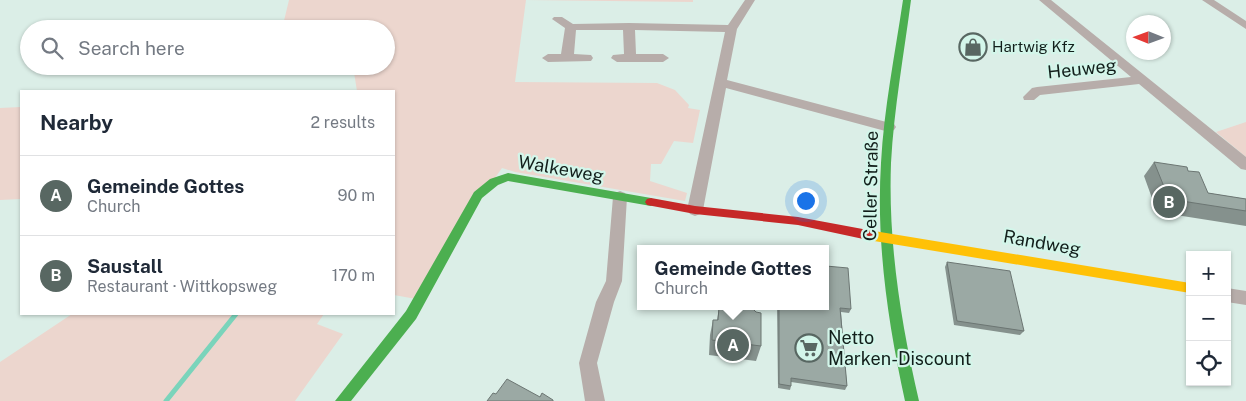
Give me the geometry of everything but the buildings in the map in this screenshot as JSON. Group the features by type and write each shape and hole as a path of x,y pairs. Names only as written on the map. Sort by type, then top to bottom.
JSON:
{"street":[{"path":"695,210 731,29 750,0"},
{"name":"Celler Straße","path":"907,0 889,126 885,212 899,339 912,401"},
{"path":"1044,0 1246,164"},
{"path":"1207,0 1246,26"},
{"path":"558,19 571,27 717,27 731,29"},
{"path":"629,26 630,58"},
{"path":"567,58 571,27"},
{"path":"548,58 587,58"},
{"path":"617,58 663,58"},
{"name":"Heuweg","path":"1029,97 1037,91 1142,80"},
{"path":"720,82 889,126"},
{"name":"Walkeweg","path":"342,401 411,315 478,194 494,182 508,177 695,210 798,221 887,238"},
{"path":"595,401 588,363 605,302 614,281 620,197"},
{"name":"Randweg","path":"887,238 1186,287"},
{"path":"1231,296 1246,298"}],"shaded area":[{"path":"289,0 526,0 515,82 657,83 675,90 689,105 688,108 700,110 693,143 674,141 661,164 651,164 650,181 687,193 685,201 515,172 502,168 475,206 416,299 395,295 395,90 357,90 354,75 395,75 395,20 284,20"},
{"path":"526,0 693,0 693,2"},
{"path":"20,107 20,199 0,200 0,108"},
{"path":"1246,122 1246,157 1216,132"},
{"path":"70,315 323,315 317,324 343,334 295,401 0,401 0,362"}],"waterway":[{"path":"166,401 235,315"}],"traffic: fast":[{"path":"907,0 890,122 885,193 891,283 912,401"},
{"path":"342,401 411,315 478,195 494,182 508,177 651,202"}],"traffic: slow":[{"path":"868,235 1186,287"}],"traffic: jam":[{"path":"651,202 695,210 798,221 868,235"}],"place":[{"name":"Hartwig Kfz","path":"973,47"},
{"name":"Saustall","path":"1169,202"},
{"name":"Gemeinde Gottes","path":"733,345"},
{"name":"Netto Marken-Discount","path":"809,348"}]}
